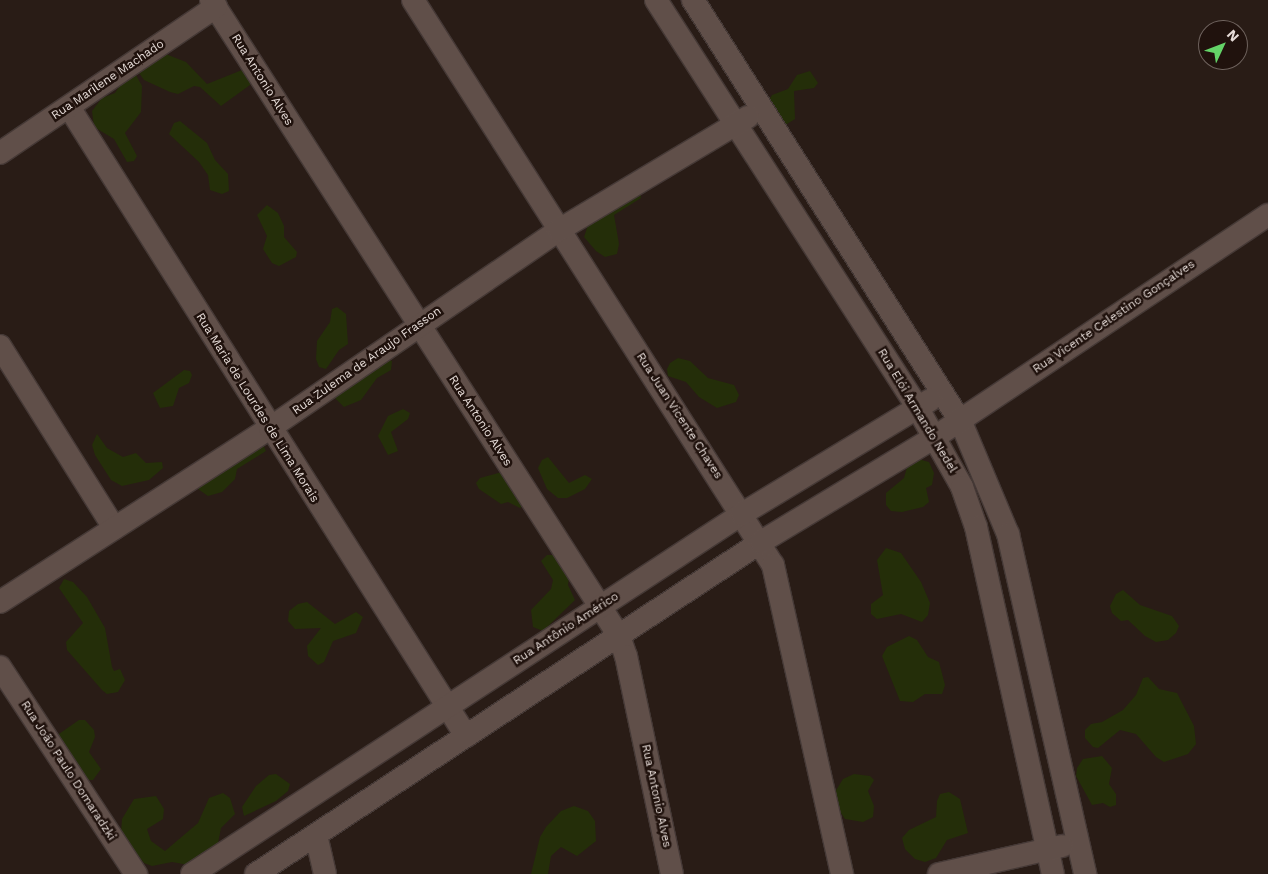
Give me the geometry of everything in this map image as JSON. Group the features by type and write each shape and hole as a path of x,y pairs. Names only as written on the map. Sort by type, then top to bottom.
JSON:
{"street":[{"name":"Rua Juan Vicente Chaves","path":"413,0 760,542 773,566 842,874"},
{"name":"Rua Elói Armando Nedel","path":"656,0 918,407 962,487 976,527 1053,874"},
{"path":"693,0 944,391 960,420 1008,534 1085,874"},
{"name":"Rua Marilene Machado","path":"0,153 69,107 214,4"},
{"name":"Rua Antonio Alves","path":"214,4 418,326 619,636 626,656 672,874"},
{"name":"Rua Maria de Lourdes de Lima Morais","path":"69,107 466,736"},
{"name":"Rua Zulema de Araujo Frasson","path":"0,602 270,428 559,230 763,108"},
{"name":"Rua Vicente Celestino Gonçalves","path":"960,420 1268,215"},
{"path":"0,346 114,528"},
{"name":"Rua Antônio Américo","path":"192,874 742,514 944,391"},
{"path":"256,874 760,542 960,420"},
{"name":"Rua João Paulo Domaradzki","path":"0,667 136,874"},
{"path":"316,835 325,874"},
{"path":"938,874 1048,850 1078,841"}],"green space":[{"path":"158,51 186,62 207,84 242,70 250,79 250,85 221,106 200,87 194,86 178,94 170,92 144,80 139,73"},
{"path":"810,71 818,83 814,88 794,91 795,119 787,124 777,122 766,105 772,95 788,89 797,75"},
{"path":"136,75 142,86 141,112 125,133 137,156 134,161 127,162 114,139 94,127 92,111 102,98 115,93 126,76"},
{"path":"180,121 207,143 215,160 228,174 229,191 222,194 210,190 208,175 199,162 169,134 174,123"},
{"path":"640,191 641,198 614,215 619,244 617,254 605,257 596,251 584,237 589,222"},
{"path":"267,205 278,213 284,226 284,237 297,252 296,257 279,266 272,263 263,249 267,236 257,215"},
{"path":"337,307 346,314 348,344 339,350 326,369 319,367 316,359 317,341 330,322 332,309"},
{"path":"386,358 392,361 391,370 377,378 361,400 344,407 334,397"},
{"path":"678,358 690,361 708,378 734,385 739,395 736,402 717,408 699,397 686,382 668,376 667,369 670,363"},
{"path":"184,370 190,371 192,375 189,383 179,388 173,406 160,408 153,393"},
{"path":"403,409 410,413 408,419 391,432 398,451 388,455 378,436 388,416"},
{"path":"97,434 107,448 123,457 136,453 146,463 162,462 163,468 149,480 122,486 111,480 95,455 92,445"},
{"path":"262,442 266,451 237,469 235,479 222,492 208,496 198,489 198,481"},
{"path":"548,457 569,483 585,475 592,479 585,489 567,498 558,498 547,489 538,468 542,460"},
{"path":"918,459 929,462 934,473 932,485 926,488 929,502 923,507 902,512 891,511 886,505 886,493 904,478 908,464"},
{"path":"502,472 524,505 520,508 508,502 501,504 479,489 476,483 480,478"},
{"path":"886,548 901,553 921,582 930,603 928,615 922,622 901,614 877,619 871,614 871,604 883,595 877,560"},
{"path":"547,555 557,555 569,577 568,585 575,600 543,631 533,627 531,610 551,589 553,580 541,561"},
{"path":"64,579 73,582 87,597 105,628 112,667 114,671 120,669 125,680 118,692 107,694 102,690 67,650 66,642 83,623 59,588"},
{"path":"1123,590 1140,605 1172,616 1179,626 1176,633 1168,640 1156,642 1145,636 1128,620 1121,621 1112,613 1110,606 1116,594"},
{"path":"307,602 335,624 356,612 363,617 356,633 333,641 324,662 318,665 308,656 307,646 321,628 295,629 288,621 289,611 298,604"},
{"path":"909,636 917,640 928,657 939,662 945,685 942,694 925,694 913,702 900,701 882,656 887,647"},
{"path":"1148,677 1159,689 1177,693 1194,726 1196,744 1188,754 1164,762 1156,757 1136,734 1120,730 1098,748 1093,747 1085,738 1085,730 1091,724 1102,722 1123,710 1136,695 1143,678"},
{"path":"79,720 85,720 94,730 95,737 89,752 101,769 93,780 87,780 56,736"},
{"path":"1102,756 1112,768 1109,784 1116,794 1116,805 1110,807 1103,803 1092,805 1076,776 1077,768 1083,759"},
{"path":"276,774 290,784 288,791 276,801 244,816 242,807 256,786 269,775"},
{"path":"854,774 870,776 874,780 868,791 874,806 873,817 863,822 845,819 839,810 835,792 843,779"},
{"path":"949,792 960,799 968,833 947,840 936,858 925,862 915,859 905,849 902,838 909,830 936,817 937,801 940,794"},
{"path":"223,793 230,798 235,814 221,828 216,853 189,865 172,862 152,866 144,863 121,833 122,819 134,799 156,796 164,809 163,819 147,829 151,841 165,851 198,823 209,798"},
{"path":"574,806 588,811 595,821 596,841 577,856 561,847 551,856 548,874 531,874 540,837 546,827 561,811"}]}
